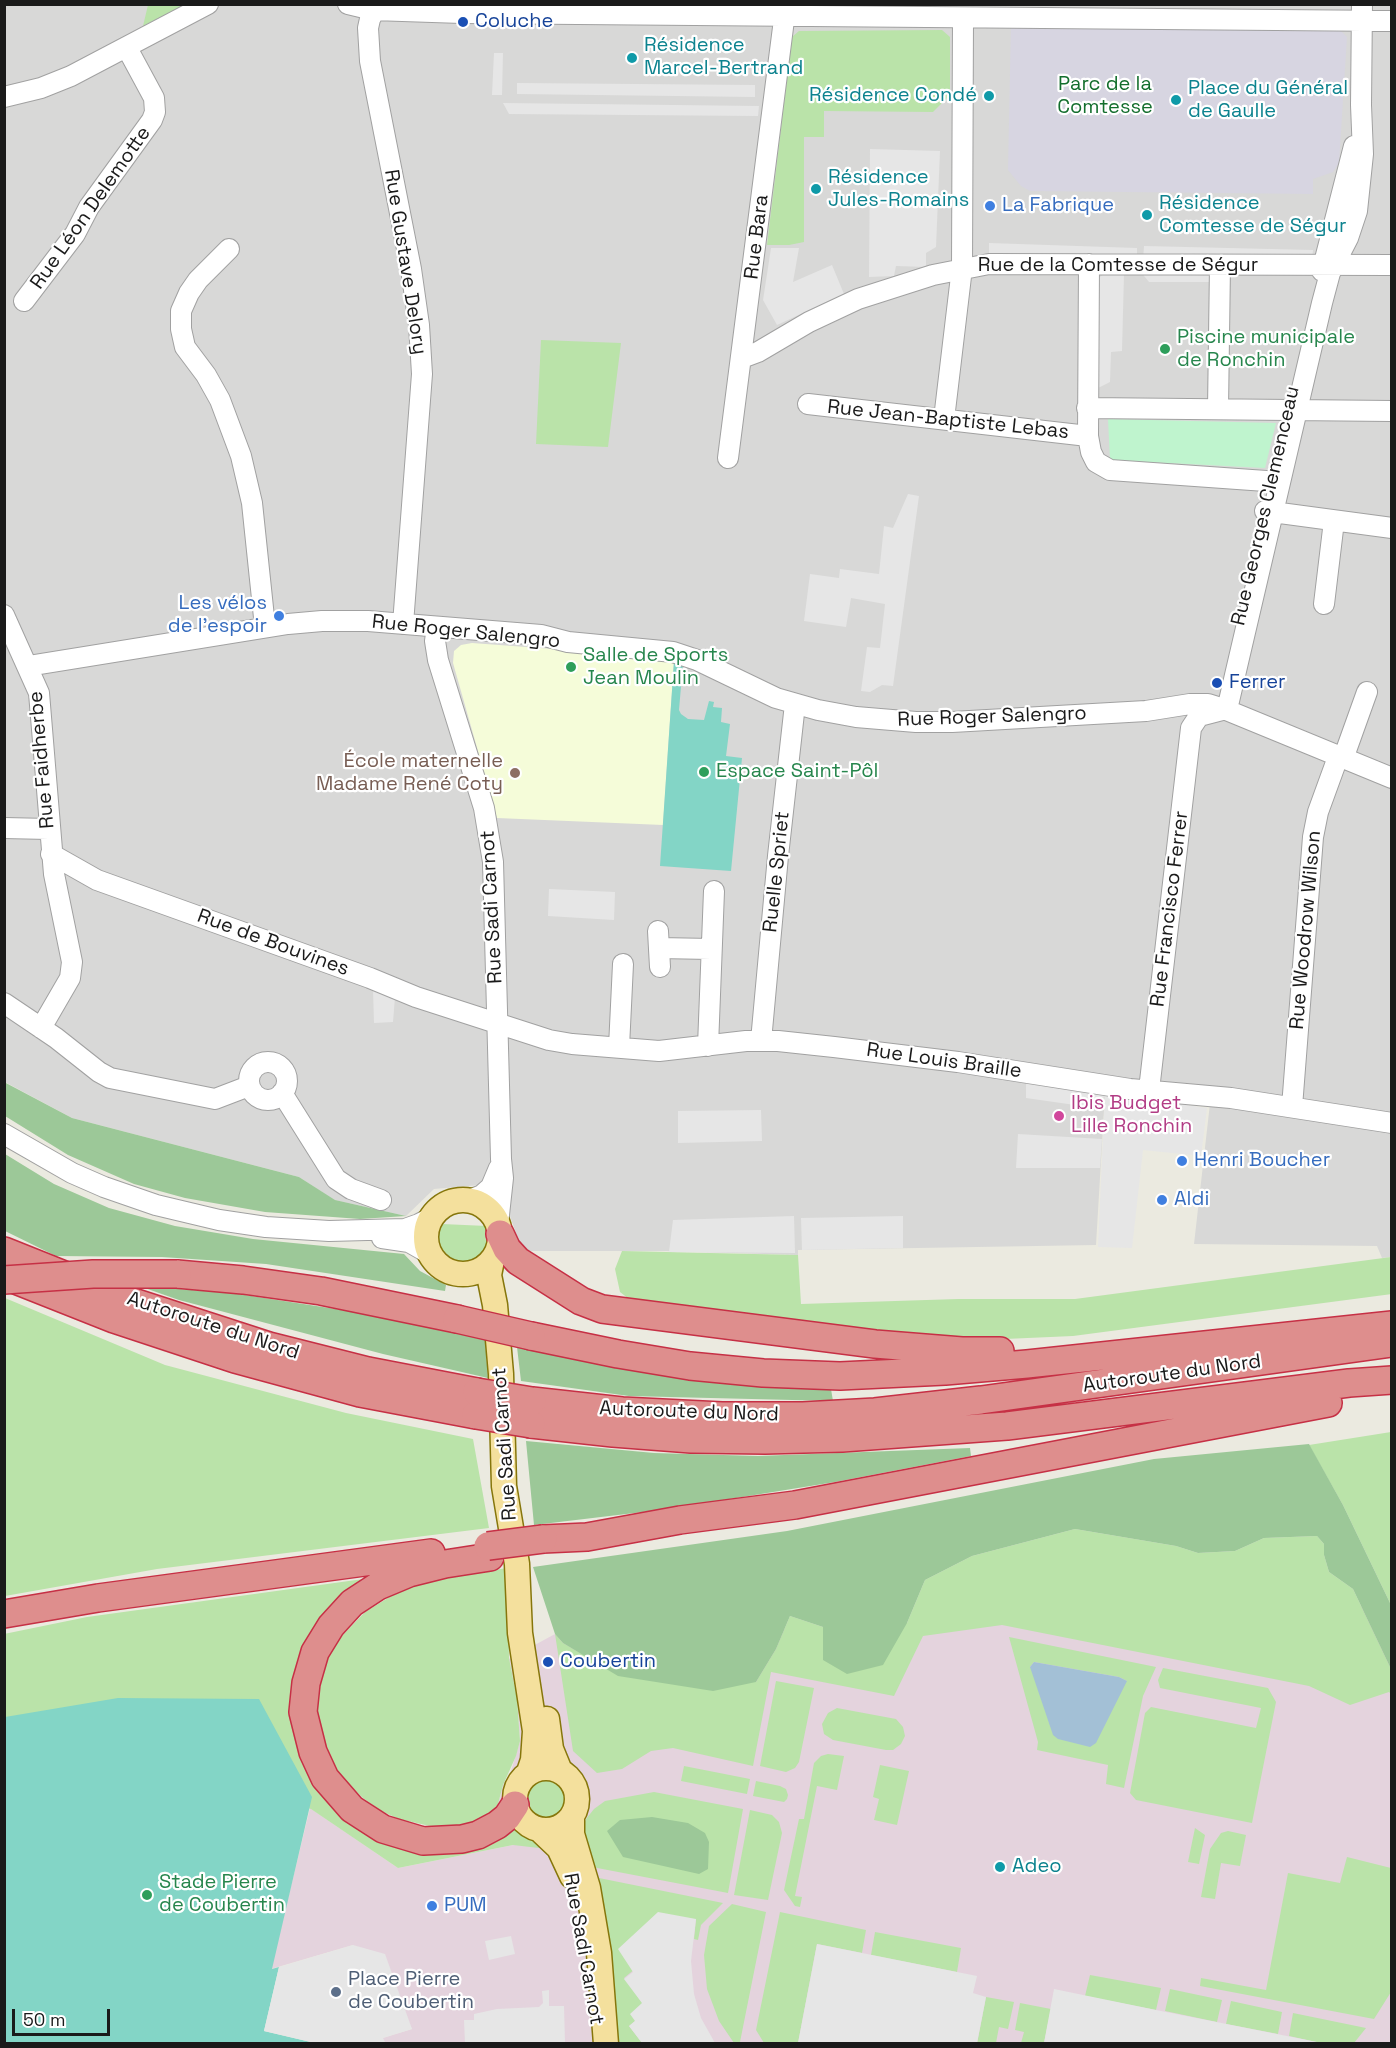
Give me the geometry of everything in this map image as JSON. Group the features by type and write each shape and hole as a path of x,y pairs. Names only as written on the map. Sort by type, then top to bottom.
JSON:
{"highway":[{"path":"499,1229 503,1242 512,1255 534,1271 581,1301 613,1311 875,1344 962,1351 1028,1351 1185,1342 1232,1342"},
{"name":"Autoroute du Nord","path":"4,1251 124,1299 261,1344 476,1404"},
{"path":"4,1280 93,1274 177,1274 221,1277 387,1303 531,1336 690,1366 763,1373 840,1376 977,1369 1392,1325"},
{"name":"Autoroute du Nord","path":"4,1275 68,1302 235,1359 360,1393 476,1404 532,1412 613,1433 691,1439 852,1438 1007,1426 1349,1383 1392,1380"},
{"name":"Autoroute du Nord","path":"532,1412 622,1411 722,1416 803,1416 866,1412 981,1400 1392,1343"},
{"path":"4,1614 98,1598 544,1544 680,1520 795,1505 1208,1424 1392,1391"},
{"path":"489,1551 409,1573 378,1586 352,1604 331,1626 315,1652 306,1683 303,1712 313,1752 325,1778 352,1809 383,1829 406,1838 423,1841 462,1839 492,1828 507,1816 515,1805"}],"main road":[{"path":"469,1200 486,1208 499,1229 498,1249 492,1260 476,1272 457,1274 439,1266 430,1254 426,1233 432,1216 438,1209 450,1202 469,1200"},
{"name":"Rue Sadi Carnot","path":"492,1260 489,1275 501,1374 504,1486 517,1564 520,1633 535,1731 530,1772"},
{"name":"Rue Sadi Carnot","path":"457,1274 483,1297 495,1322"},
{"name":"Rue Sadi Carnot","path":"517,1564 526,1586 551,1749 560,1771"},
{"path":"545,1767 560,1771 570,1778 576,1790 577,1804 572,1816 558,1828 540,1830 531,1827 523,1821 515,1805 516,1788 520,1780 530,1772 545,1767"},
{"name":"Rue Sadi Carnot","path":"572,1816 572,1834 588,1888 599,1953 606,2043"},
{"name":"Rue Sadi Carnot","path":"540,1830 562,1853 573,1879 599,2043"}],"street":[{"path":"4,97 60,81 208,4"},
{"path":"348,4 462,13 785,10 963,18 1109,11 1362,13 1392,21"},
{"name":"Rue Gustave Delory","path":"376,8 368,28 370,61 411,269 419,325 422,374 404,624"},
{"name":"Rue Bara","path":"728,458 785,10"},
{"path":"1328,266 1348,238 1357,211 1363,154 1360,105 1362,13"},
{"path":"944,419 962,268 963,18"},
{"name":"Rue Léon Delemotte","path":"24,301 75,234 89,207 152,120 155,112 154,98 127,48"},
{"path":"229,249 194,286 183,305 180,322 186,347 216,392 241,456 252,503 265,627"},
{"name":"Rue de la Comtesse de Ségur","path":"742,358 758,352 809,322 858,299 904,283 962,268 1004,263 1392,266"},
{"path":"1089,264 1089,444 1096,462 1110,470 1276,482"},
{"path":"1218,409 1220,265"},
{"name":"Rue Georges Clemenceau","path":"1216,706 1229,701 1233,686 1269,512 1328,266"},
{"name":"Rue Jean-Baptiste Lebas","path":"808,404 944,419 1089,444"},
{"path":"1088,408 1392,411"},
{"path":"1269,512 1392,528"},
{"path":"1324,604 1334,520"},
{"name":"Rue Faidherbe","path":"4,615 37,686 40,701 51,854 72,962 70,978 42,1028"},
{"name":"Rue Roger Salengro","path":"28,666 265,627 322,621 368,621 541,635 568,642 673,652 697,660 768,695 840,715 916,722 970,721 1146,711 1190,704 1216,706 1392,778"},
{"name":"Rue Sadi Carnot","path":"437,627 435,641 438,660 476,780 491,842 495,886 503,1183 498,1210 499,1229"},
{"name":"Rue Woodrow Wilson","path":"1292,1107 1313,837 1318,812 1367,692"},
{"name":"Ruelle Spriet","path":"761,1041 795,704"},
{"path":"1191,728 1199,716 1216,706"},
{"name":"Rue Roger Salengro","path":"1146,711 1181,713 1189,720 1191,728"},
{"name":"Rue Francisco Ferrer","path":"1149,1090 1191,728"},
{"path":"4,828 49,829"},
{"name":"Rue de Bouvines","path":"51,854 97,880 498,1025"},
{"path":"708,1046 714,891"},
{"path":"659,948 711,949"},
{"path":"620,1047 622,964"},
{"path":"4,1003 110,1078 216,1099 249,1086"},
{"name":"Rue Louis Braille","path":"498,1025 561,1043 668,1051 761,1041 909,1055 1149,1090 1221,1097 1392,1123"},
{"path":"262,1062 278,1065 286,1074 287,1082 282,1093 275,1099 266,1100 257,1097 249,1086 252,1070 262,1062"},
{"path":"282,1093 336,1179 351,1189 381,1200"},
{"path":"4,1134 72,1173 150,1203 237,1224 329,1231 409,1242 430,1254"},
{"name":"Rue Sadi Carnot","path":"469,1200 482,1195 491,1187 498,1174 501,1159"},
{"path":"329,1231 405,1229 432,1216"}],"shaded area":[{"path":"4,5 1391,5 1391,1257 1382,1258 1377,1246 1194,1244 1212,1086 1106,1076 1096,1245 798,1250 798,1255 666,1251 522,1251 508,1210 480,1185 434,1189 406,1216 334,1200 299,1177 72,1118 5,1082"},
{"name":"Place du Général de Gaulle","path":"1011,23 1338,28 1347,37 1339,163 1333,172 1313,179 1313,194 1030,191 1021,186 1008,170"},
{"path":"494,53 503,53 502,95 492,95"},
{"path":"517,83 755,85 755,97 517,94"},
{"path":"503,103 759,106 758,116 509,114"},
{"path":"870,149 940,151 936,247 926,253 926,267 896,266 894,276 869,277"},
{"path":"989,243 1137,248 1137,260 989,257"},
{"path":"1144,246 1313,250 1312,261 1143,259"},
{"path":"771,248 799,248 793,282 832,265 844,294 777,325 763,300"},
{"path":"1140,271 1206,272 1214,282 1149,282"},
{"path":"1104,274 1124,274 1122,351 1111,352 1110,382 1092,391 1093,282"},
{"path":"1108,419 1276,423 1265,468 1110,460"},
{"path":"908,494 919,496 893,686 882,685 870,692 861,691 867,647 880,648 885,604 851,598 846,627 804,621 810,574 839,578 840,569 879,574 884,526 893,528"},
{"path":"472,643 661,657 674,661 663,825 497,818 453,663 454,651 461,645"},
{"name":"Espace Saint-Pôl","path":"674,661 683,663 679,710 681,714 688,719 704,720 709,701 714,702 713,707 722,708 721,722 730,724 726,756 742,758 731,871 660,866"},
{"path":"549,889 615,892 614,920 548,916"},
{"path":"373,989 395,997 393,1022 374,1023"},
{"path":"1026,1081 1104,1092 1103,1109 1026,1098"},
{"path":"1105,1092 1207,1108 1201,1156 1143,1150 1132,1248 1098,1247"},
{"path":"761,1110 762,1141 678,1143 678,1111"},
{"path":"1018,1134 1102,1139 1100,1168 1016,1168"},
{"path":"794,1216 795,1253 669,1252 673,1220"},
{"path":"903,1216 903,1248 802,1250 801,1218"},
{"path":"1391,1605 1391,2043 366,2043 412,2029 353,1945 271,1969 310,1808 398,1868 513,1845 498,1804 520,1741 517,1699 509,1659 555,1634 569,1637"},
{"path":"1034,1662 1119,1677 1127,1681 1096,1743 1090,1747 1058,1739 1053,1735 1030,1667"},
{"name":"Stade Pierre de Coubertin","path":"118,1698 259,1699 312,1797 272,1969 279,1967 264,2031 315,2043 5,2044 5,1717"},
{"path":"658,1912 696,1919 691,1961 694,1994 701,2018 715,2043 642,2043 629,2026 635,2021 630,2014 642,2003 624,1979 633,1972 618,1949"},
{"path":"511,1936 515,1954 489,1960 485,1941"},
{"path":"817,1944 977,1976 973,1993 986,1997 977,2043 798,2043"},
{"name":"Place Pierre de Coubertin","path":"353,1945 385,1954 412,2029 383,2038 386,2044 315,2043 264,2031 279,1967"},
{"path":"1054,1989 1317,2042 1316,2044 1044,2043"},
{"path":"549,1990 549,2006 564,2006 565,2043 465,2043 464,2020 474,2020 474,2014 497,2009 539,2007 543,2003 542,1991"}],"green space":[{"path":"148,4 184,5 143,26"},
{"path":"942,30 950,37 950,95 933,112 824,111 824,137 804,137 804,242 767,245 792,37 799,31"},
{"path":"541,340 621,343 608,447 536,444"},
{"path":"4,1082 72,1118 299,1177 335,1200 406,1216 360,1219 265,1212 185,1198 134,1184 68,1155 5,1116"},
{"path":"5,1154 54,1184 109,1208 175,1226 253,1239 404,1254 420,1271 446,1285 445,1291 266,1264 162,1257 56,1256 5,1231"},
{"path":"442,1224 487,1226 490,1238 486,1249 477,1258 465,1263 451,1258 441,1248 438,1236"},
{"path":"622,1251 798,1255 801,1304 958,1299 1075,1299 1391,1257 1392,1294 1073,1336 1005,1339 912,1338 634,1303 620,1292 615,1269"},
{"path":"139,1286 232,1293 381,1316 485,1339 488,1378 383,1354 179,1300"},
{"path":"5,1298 165,1365 346,1413 473,1439 489,1528 157,1569 5,1596"},
{"path":"517,1347 613,1366 831,1389 833,1401 629,1396 521,1381"},
{"path":"1391,1432 1391,1605 1343,1505 1309,1445"},
{"path":"526,1441 654,1453 758,1456 970,1448 971,1456 835,1482 668,1509 534,1525"},
{"path":"1309,1444 1343,1505 1391,1605 1391,1669 1353,1589 1329,1572 1324,1555 1324,1544 1317,1536 1264,1538 1235,1551 1198,1553 1176,1546 1075,1529 972,1556 925,1580 907,1623 883,1665 847,1674 823,1660 823,1627 790,1616 776,1649 756,1682 713,1691 618,1676 563,1643 555,1634 533,1567 787,1531 1154,1459"},
{"path":"1075,1529 1176,1546 1198,1553 1235,1551 1264,1538 1317,1536 1324,1544 1324,1555 1329,1572 1353,1589 1391,1669 1391,1694 1389,1692 1350,1705 1309,1686 1002,1625 923,1636 894,1696 771,1672 753,1766 673,1748 651,1751 622,1769 597,1773 573,1751 555,1634 563,1643 580,1653 756,1682 776,1649 790,1616 823,1627 907,1623 925,1580 972,1556"},
{"path":"507,1568 509,1658 517,1699 520,1741 498,1804 493,1813 483,1820 453,1828 430,1826 399,1819 381,1811 363,1798 335,1768 322,1735 318,1714 318,1694 327,1660 337,1641 365,1612 401,1590 446,1578"},
{"path":"378,1577 321,1625 302,1749 382,1837 508,1826 543,1841 539,1848 513,1845 398,1868 311,1809 5,1719 4,1634 87,1617"},
{"path":"1009,1637 1156,1667 1143,1696 1124,1788 1106,1784 1108,1765 1037,1750 1038,1742","holes":["1034,1662 1119,1677 1127,1681 1030,1667"]},
{"path":"1163,1668 1268,1688 1276,1702 1252,1823 1136,1800 1130,1793 1145,1713 1151,1707 1256,1728 1261,1708 1160,1688 1158,1680"},
{"path":"776,1681 814,1688 799,1762 795,1768 786,1772 760,1766"},
{"path":"837,1708 896,1719 903,1727 905,1736 901,1744 893,1750 833,1740 824,1734 822,1724 828,1713"},
{"path":"828,1754 844,1756 837,1790 817,1786 795,1896 802,1897 800,1907 795,1906 784,1890 799,1819 804,1819 814,1763 821,1756"},
{"path":"880,1765 909,1771 897,1825 874,1820 879,1799 873,1797"},
{"path":"684,1766 750,1779 747,1794 681,1781"},
{"path":"547,1780 561,1786 567,1800 561,1814 547,1820 533,1814 527,1800 533,1786"},
{"path":"756,1781 786,1789 787,1799 784,1802 753,1796"},
{"path":"654,1792 743,1809 728,1893 592,1867 582,1830 586,1819 594,1809 605,1801"},
{"path":"750,1810 772,1815 779,1822 782,1833 768,1900 734,1895"},
{"path":"652,1817 688,1823 705,1833 709,1842 708,1869 699,1874 623,1857 607,1831 620,1820"},
{"path":"1195,1828 1205,1835 1199,1864 1188,1862"},
{"path":"1228,1831 1246,1835 1240,1866 1221,1863 1215,1899 1201,1897 1210,1849 1221,1833"},
{"path":"1347,1857 1391,1868 1391,1992 1374,2019 1200,1986 1201,1978 1266,1990 1288,1873 1340,1883"},
{"path":"594,1877 723,1903 701,1925 698,1940 694,1939 696,1919 624,1978 643,2004 635,2021 629,2026 642,2043 615,2043"},
{"path":"732,1904 766,1912 740,2042 734,2043 719,2021 707,1989 704,1955 709,1926"},
{"path":"780,1912 866,1930 862,1953 817,1944 798,2043 764,2043 756,2030"},
{"path":"875,1932 961,1948 957,1972 871,1955"},
{"path":"1090,1975 1161,1988 1156,2010 1085,1996"},
{"path":"1170,1989 1222,2000 1217,2022 1165,2011"},
{"path":"986,1997 1014,2002 1008,2029 999,2027 996,2043 977,2044"},
{"path":"1231,2001 1282,2012 1278,2034 1226,2024"},
{"path":"1020,2003 1051,2009 1044,2043 1021,2043 1024,2032 1015,2030"},
{"path":"1293,2013 1366,2028 1354,2043 1316,2043 1289,2036"}],"place":[{"name":"Coluche","path":"463,22"},
{"name":"Résidence Marcel-Bertrand","path":"632,58"},
{"name":"Résidence Condé","path":"989,96"},
{"name":"Place du Général de Gaulle","path":"1176,100"},
{"name":"Résidence Jules-Romains","path":"816,189"},
{"name":"La Fabrique","path":"990,206"},
{"name":"Résidence Comtesse de Ségur","path":"1147,215"},
{"name":"Piscine municipale de Ronchin","path":"1165,349"},
{"name":"Les vélos de l'espoir","path":"279,616"},
{"name":"Salle de Sports Jean Moulin","path":"571,667"},
{"name":"Ferrer","path":"1217,683"},
{"name":"Espace Saint-Pôl","path":"704,772"},
{"name":"École maternelle Madame René Coty","path":"515,773"},
{"name":"Ibis Budget Lille Ronchin","path":"1059,1116"},
{"name":"Henri Boucher","path":"1182,1161"},
{"name":"Aldi","path":"1162,1200"},
{"name":"Coubertin","path":"548,1662"},
{"name":"Adeo","path":"1000,1867"},
{"name":"Stade Pierre de Coubertin","path":"147,1895"},
{"name":"PUM","path":"432,1906"},
{"name":"Place Pierre de Coubertin","path":"336,1992"}],"park label":[{"name":"Parc de la Comtesse","path":"1105,96"}]}
